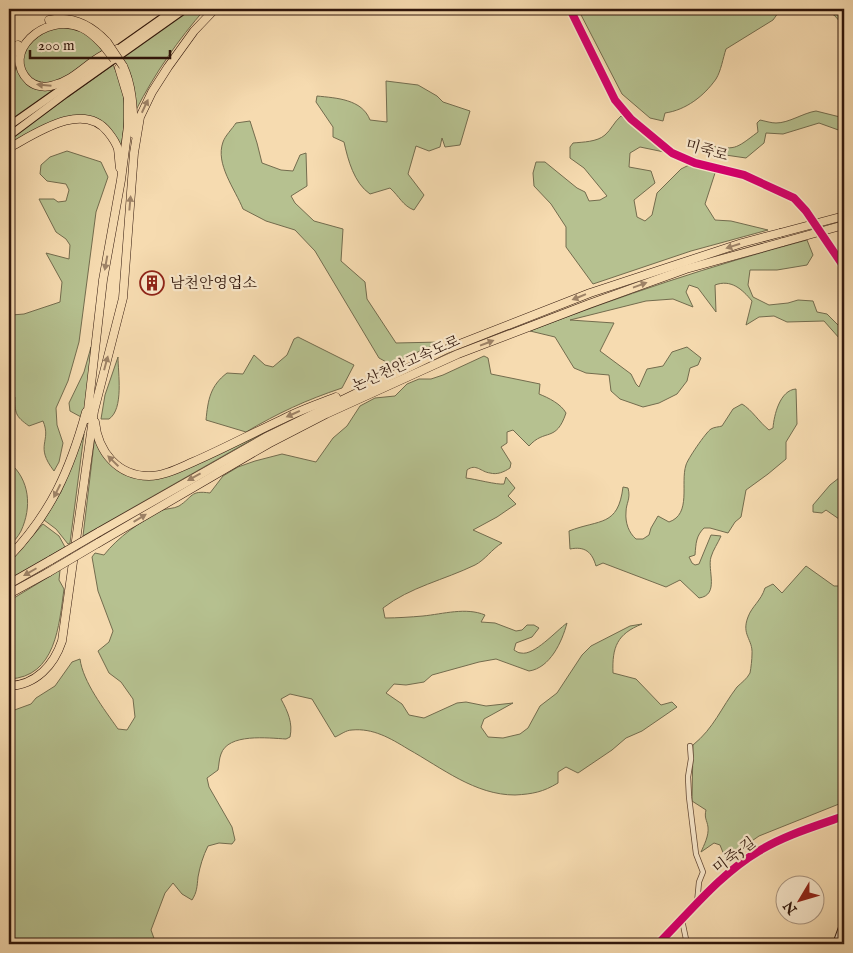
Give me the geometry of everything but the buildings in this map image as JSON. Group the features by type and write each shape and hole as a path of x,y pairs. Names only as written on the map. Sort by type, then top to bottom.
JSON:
{"highway":[{"path":"9,686 30,681 44,672 52,663 62,641 94,411 123,298 134,153 140,118 152,92 168,67 194,31 215,9"},
{"path":"9,83 13,54 25,34 36,26 45,21 60,18 81,22 94,29 128,76 133,109 134,153"},
{"path":"105,43 91,33 74,25 53,24 38,30 30,36 19,53 18,65 32,83 42,87 53,86 65,81 102,55 119,52"},
{"path":"9,682 23,679 42,667 50,656 57,640 91,396 103,280 121,180 128,126 128,98 121,67"},
{"path":"9,148 50,126 67,120 81,118 89,120 105,128 115,141 118,149 121,180"},
{"name":"논산천안고속도로","path":"9,584 268,436 387,377 447,350 590,293 742,243 844,216"},
{"name":"논산천안고속도로","path":"9,594 268,444 326,414 458,354 579,307 686,269 844,225"},
{"path":"94,411 98,439 110,460 129,472 140,476 151,476 170,472 299,412 387,377"},
{"path":"9,557 41,517 55,495 74,452 91,396"}],"main road":[{"path":"9,136 175,9"},
{"path":"9,126 185,9"}],"street":[{"name":"미죽로","path":"570,9 610,92 631,119 678,156 694,163 744,174 794,198 806,210 844,267"},
{"path":"690,746 689,797 696,854 703,872 699,882 696,904"},
{"name":"미죽5길","path":"658,944 711,889 742,862 760,850 844,816"},
{"path":"844,882 844,914"},
{"path":"682,920 688,944"},
{"path":"836,944 844,922"}],"green space":[{"path":"191,9 205,9 168,57 136,110 131,76 122,57"},
{"path":"578,9 781,9 773,20 726,49 719,72 711,85 694,101 680,109 665,113 663,121 650,118 622,94"},
{"path":"817,9 844,9 844,26 834,15"},
{"path":"53,27 81,31 103,50 84,66 62,79 41,83 31,78 24,68 22,63 23,51 31,39"},
{"path":"15,59 20,76 27,84 59,87 9,122 9,88"},
{"path":"113,65 121,86 125,115 121,147 116,138 83,117 9,146 9,139"},
{"path":"386,81 418,85 437,96 443,102 470,111 460,145 445,147 442,138 440,147 429,151 416,146 408,174 424,195 414,210 404,203 390,188 370,194 364,189 352,171 344,142 333,137 333,127 316,102 317,96 348,101 361,108 370,120 387,122"},
{"path":"816,111 844,118 844,132 819,123 783,134 766,133 764,143 746,158 705,152 707,145 730,148 739,145 758,132 757,123 760,120 781,123"},
{"path":"621,116 652,137 669,153 640,147 630,153 629,167 651,171 655,183 634,200 637,217 645,221 652,215 657,193 681,169 689,165 716,170 705,204 715,220 731,221 768,230 691,251 593,284 566,247 566,227 551,204 534,186 533,173 536,162 545,162 577,188 585,192 589,201 600,200 607,196 584,168 570,158 570,147 573,143 602,137"},
{"path":"250,121 262,163 281,170 293,171 300,155 306,153 307,186 291,196 295,203 314,221 343,229 341,261 365,282 367,299 396,343 441,342 390,364 379,358 315,251 295,230 266,221 243,209 224,168 221,150 224,140 236,123"},
{"path":"67,151 101,162 108,177 96,212 79,342 68,381 56,408 57,425 63,443 59,462 54,471 45,455 46,434 43,421 29,426 18,417 15,397 9,391 9,310 12,315 24,314 60,302 62,282 46,253 69,259 70,245 66,239 56,232 39,199 54,199 58,202 66,201 69,190 66,184 47,181 40,174 41,165 50,157"},
{"path":"807,240 813,255 807,265 777,270 750,270 748,285 753,297 769,305 798,300 813,301 817,312 827,314 840,327 840,332 844,331 844,339 840,339 824,321 787,322 774,316 759,317 746,325 752,301 736,286 726,283 715,285 716,312 698,288 689,285 686,292 693,307 673,299 646,301 570,320 614,323 600,351 631,374 639,387 647,369 663,366 672,352 687,347 701,358 698,365 690,368 687,381 677,394 659,403 643,407 620,399 611,391 609,375 586,373 574,368 555,337 530,331 667,282"},
{"path":"298,337 354,365 342,388 293,407 246,432 206,420 213,388 221,378 227,373 243,374 254,355 265,365 273,367 287,355 294,339"},
{"path":"91,347 89,383 81,417 70,411 69,403 84,372"},
{"path":"484,356 488,358 491,374 540,384 539,394 551,399 566,413 554,432 540,437 529,446 513,430 507,432 507,443 501,447 511,463 510,468 495,474 473,467 467,470 466,478 504,484 506,477 515,488 508,496 516,504 473,530 502,543 475,565 416,589 393,601 383,608 385,618 470,612 485,615 481,622 495,623 516,631 522,630 527,625 534,625 539,628 532,637 516,643 514,650 521,653 532,651 567,623 554,653 549,660 536,669 529,671 496,659 432,675 424,682 406,685 394,684 386,693 402,704 409,715 424,718 457,703 466,702 486,706 513,703 484,719 481,727 488,737 503,738 520,734 528,728 540,706 557,693 582,655 591,646 630,626 642,624 627,632 618,642 615,649 613,673 636,679 661,705 672,702 677,707 642,731 626,738 578,773 566,767 558,772 558,783 553,786 538,792 515,795 500,794 486,790 459,779 395,741 374,732 350,730 335,737 312,699 290,694 281,699 289,718 291,727 290,737 286,739 249,738 232,743 225,747 221,754 218,770 207,778 209,787 232,827 235,840 232,844 219,843 208,846 192,900 182,894 173,883 165,893 151,930 156,944 9,944 9,712 31,704 36,698 55,686 72,662 80,659 85,677 118,729 127,730 135,717 133,699 121,682 109,673 98,651 109,642 113,631 98,591 92,557 95,553 104,555 130,530 160,511 179,506 195,493 210,493 223,476 238,467 282,454 316,462 333,438 347,426 360,406 375,398 395,396 407,384 419,379 431,379 443,375"},
{"path":"118,357 119,390 117,407 109,419 101,419 105,395"},
{"path":"796,389 797,424 786,442 786,459 746,490 741,517 735,522 728,533 704,528 696,543 695,555 689,557 692,563 695,565 699,564 711,535 721,536 711,557 711,587 705,596 699,598 680,580 666,587 603,563 596,566 590,554 584,549 570,549 569,531 606,520 617,509 623,487 628,488 629,492 626,512 627,524 629,531 636,539 643,539 649,535 658,516 669,522 676,518 681,512 683,505 686,465 701,440 709,431 712,428 722,426 733,409 742,404 769,430 773,428 776,410 782,398 790,390"},
{"path":"274,427 83,536 95,435 105,458 149,479"},
{"path":"84,434 70,543 68,544 56,529 44,520 61,492"},
{"path":"9,462 16,469 25,485 28,503 25,522 9,547"},
{"path":"844,474 844,527 839,519 826,510 822,513 813,512 813,505 830,485"},
{"path":"43,524 59,536 65,547 9,579 9,563"},
{"path":"806,566 834,586 844,586 844,802 759,836 730,856 724,855 720,845 714,843 701,852 707,837 708,827 705,817 706,810 692,801 693,745 706,732 731,695 750,673 752,649 746,633 746,623 765,588 773,584 782,593"},
{"path":"60,570 59,580 64,589 57,633 52,647 46,659 37,669 25,676 9,679 9,601"}],"cycle path":[{"path":"570,9 615,100 631,119 672,153 695,163 744,175 794,198 806,211 844,267"},
{"path":"658,944 718,882 745,860 779,840 844,816"}],"place":[{"name":"남천안영업소","path":"152,283"}]}
